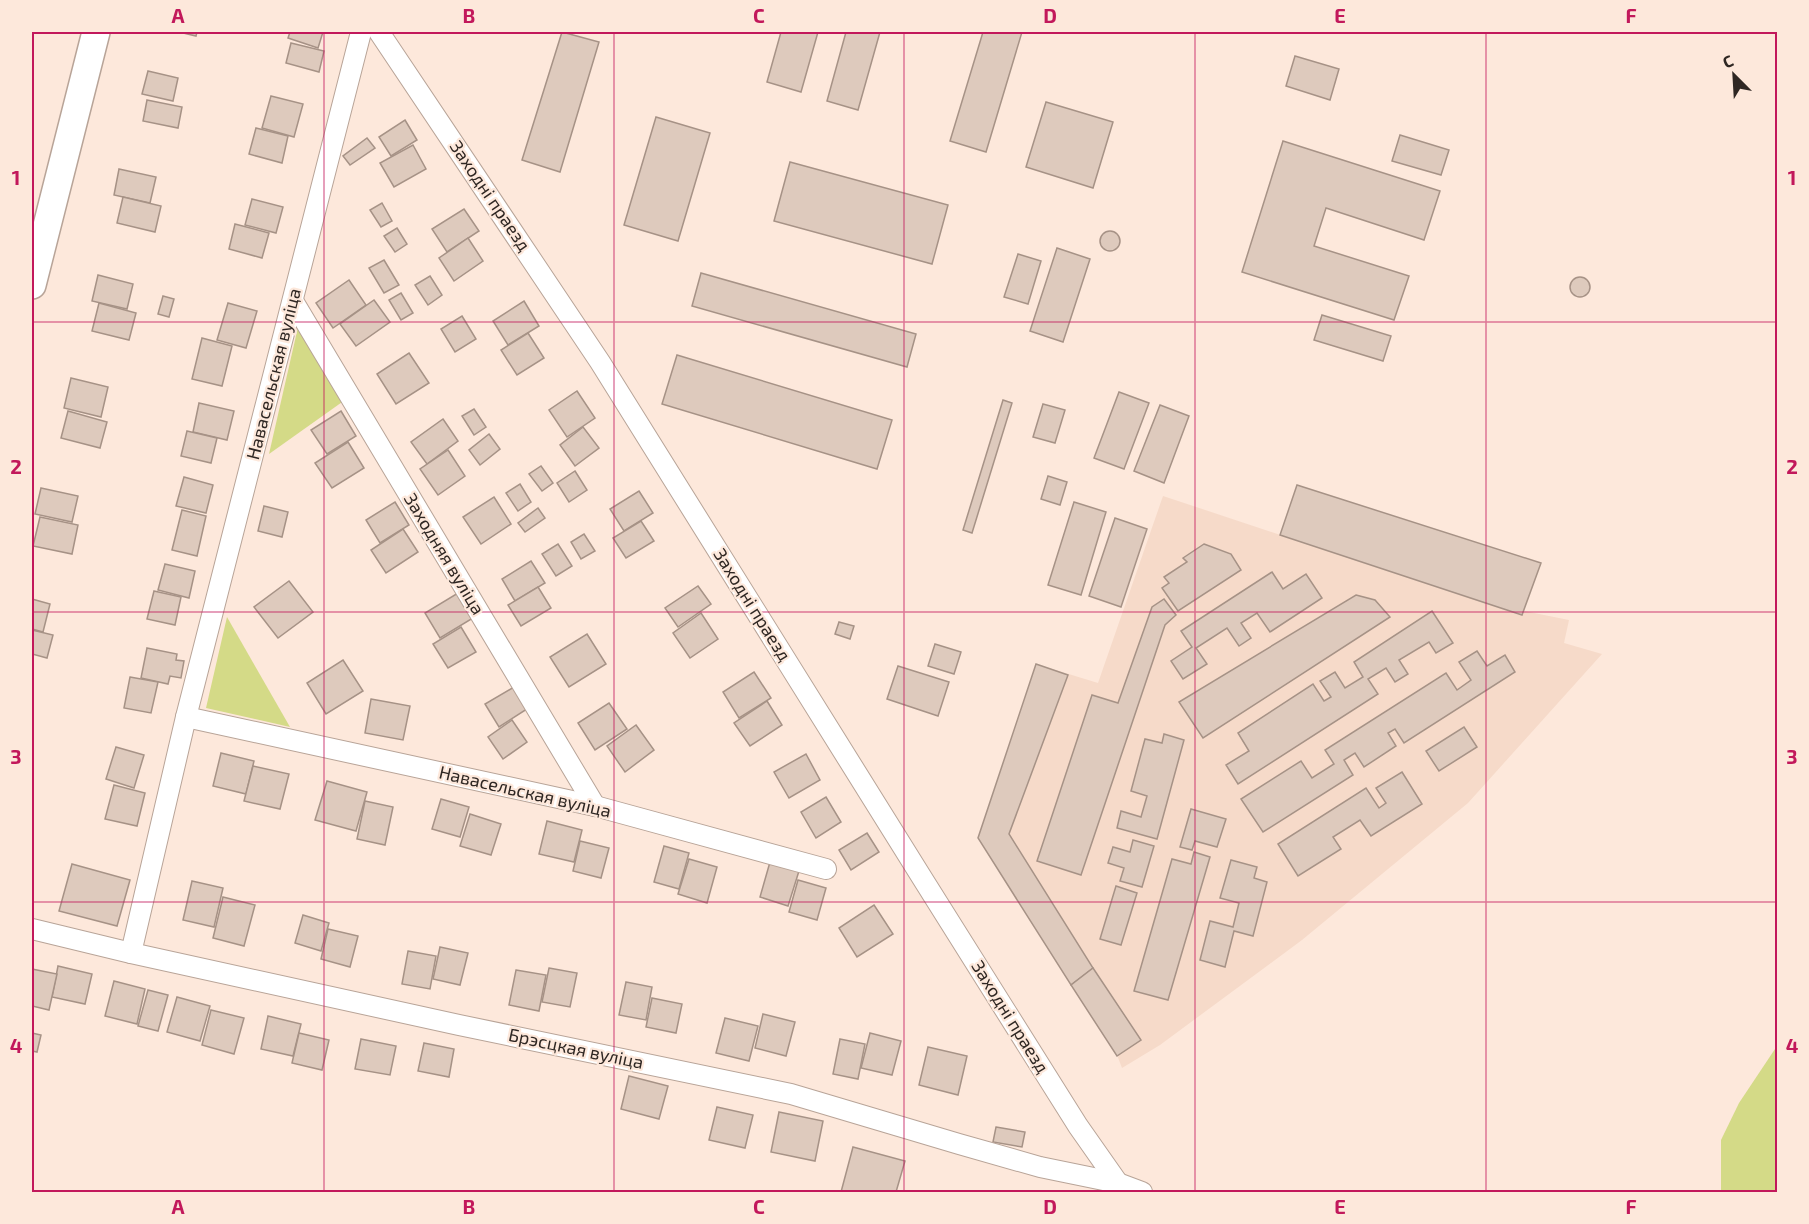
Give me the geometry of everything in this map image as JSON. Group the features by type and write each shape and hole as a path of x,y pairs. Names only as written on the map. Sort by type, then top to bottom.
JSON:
{"main road":[{"path":"32,285 96,32"}],"street":[{"name":"Навасельская вуліца","path":"132,953 186,717 362,32"},
{"name":"Заходні праезд","path":"379,32 600,362 1078,1126 1118,1183"},
{"name":"Заходняя вуліца","path":"292,302 595,806"},
{"name":"Навасельская вуліца","path":"186,717 595,806 826,869"},
{"name":"Брэсцкая вуліца","path":"32,928 132,953 791,1094 1030,1164 1118,1183 1142,1192"}],"shaded area":[{"path":"1163,496 1522,615 1524,611 1569,620 1564,643 1602,654 1468,803 1302,940 1160,1045 1122,1068 1117,1055 978,838 1036,664 1098,683"}],"green space":[{"path":"298,327 345,400 269,454"},
{"path":"227,617 290,727 206,708"},
{"path":"1777,1046 1777,1192 1721,1192 1721,1140 1739,1103"}],"building":[{"path":"179,32 197,32 196,36"},
{"path":"290,32 323,32 318,48 288,38"},
{"path":"562,32 599,42 560,172 522,160"},
{"path":"781,32 818,32 801,92 767,82"},
{"path":"846,32 880,32 858,110 827,101"},
{"path":"983,32 1022,32 986,152 950,141"},
{"path":"291,43 324,51 319,72 286,63"},
{"path":"1295,56 1339,69 1330,100 1286,86"},
{"path":"148,71 178,78 173,101 142,94"},
{"path":"271,96 303,104 294,137 262,128"},
{"path":"147,100 182,107 178,128 143,121"},
{"path":"1046,102 1113,122 1093,188 1026,167"},
{"path":"656,117 710,133 678,241 624,225"},
{"path":"405,120 417,140 391,156 379,137"},
{"path":"256,128 288,136 282,163 249,154"},
{"path":"1400,135 1449,150 1441,175 1392,161"},
{"path":"367,138 375,148 350,165 343,156"},
{"path":"1283,141 1440,191 1424,240 1326,208 1314,246 1409,276 1394,320 1242,272"},
{"path":"413,145 426,169 394,187 380,163"},
{"path":"790,162 948,205 932,264 774,221"},
{"path":"119,169 156,177 150,203 114,195"},
{"path":"123,197 161,206 155,232 117,223"},
{"path":"252,199 283,207 276,233 245,225"},
{"path":"382,203 392,221 381,227 370,210"},
{"path":"464,209 479,231 447,252 432,229"},
{"path":"235,224 269,233 262,258 229,249"},
{"path":"397,228 407,244 395,252 384,236"},
{"path":"1110,231 1117,234 1120,241 1117,248 1110,251 1103,248 1100,241 1103,234"},
{"path":"468,238 483,261 454,281 439,258"},
{"path":"1057,248 1090,259 1063,342 1030,331"},
{"path":"1018,254 1041,261 1028,304 1004,297"},
{"path":"384,260 399,285 384,293 369,268"},
{"path":"701,273 916,334 907,367 692,306"},
{"path":"98,275 133,284 127,309 92,301"},
{"path":"430,276 442,295 428,305 415,285"},
{"path":"1580,277 1587,280 1590,287 1587,294 1580,297 1573,294 1570,287 1573,280"},
{"path":"349,280 366,305 333,328 316,303"},
{"path":"401,293 413,313 401,320 389,300"},
{"path":"163,296 174,299 169,317 158,314"},
{"path":"374,300 390,322 356,346 340,324"},
{"path":"524,301 539,326 508,345 493,321"},
{"path":"99,303 136,313 129,340 92,331"},
{"path":"228,303 257,311 246,348 217,340"},
{"path":"1322,315 1391,336 1383,361 1314,340"},
{"path":"462,316 476,339 455,352 441,329"},
{"path":"528,333 544,358 517,375 501,350"},
{"path":"202,338 232,346 222,386 192,379"},
{"path":"409,353 429,383 396,404 377,374"},
{"path":"677,355 892,420 877,469 662,404"},
{"path":"71,378 108,387 101,417 64,408"},
{"path":"577,391 595,418 567,437 549,410"},
{"path":"1119,392 1149,403 1124,469 1094,458"},
{"path":"1003,400 1012,403 972,533 963,530"},
{"path":"199,403 234,411 227,440 193,432"},
{"path":"1043,404 1065,410 1055,443 1033,437"},
{"path":"1160,405 1189,416 1164,483 1134,471"},
{"path":"474,409 486,427 474,435 462,416"},
{"path":"68,411 107,422 100,448 61,438"},
{"path":"341,411 356,436 327,454 311,430"},
{"path":"443,419 458,441 427,464 411,442"},
{"path":"583,427 599,448 575,466 560,445"},
{"path":"187,431 217,438 211,463 181,456"},
{"path":"489,434 500,449 480,465 469,450"},
{"path":"348,442 364,468 332,488 315,463"},
{"path":"448,450 465,476 438,495 420,469"},
{"path":"541,466 553,483 542,491 529,474"},
{"path":"575,471 587,490 569,502 557,483"},
{"path":"1048,476 1067,482 1060,505 1041,499"},
{"path":"184,477 213,485 206,513 176,506"},
{"path":"520,484 531,502 518,511 506,493"},
{"path":"1297,485 1541,563 1522,615 1280,535"},
{"path":"41,488 78,496 72,522 35,514"},
{"path":"639,491 653,513 624,531 610,509"},
{"path":"494,497 511,524 481,544 463,517"},
{"path":"395,502 409,525 380,543 366,520"},
{"path":"1074,502 1106,512 1081,595 1048,585"},
{"path":"264,506 288,512 282,537 258,531"},
{"path":"538,508 545,518 525,532 518,523"},
{"path":"182,510 206,516 197,556 172,550"},
{"path":"40,517 78,525 72,554 33,546"},
{"path":"1115,518 1147,529 1121,607 1089,596"},
{"path":"641,521 654,541 626,558 613,538"},
{"path":"403,529 418,552 386,573 371,550"},
{"path":"584,534 595,551 581,559 571,542"},
{"path":"558,544 572,566 556,576 542,554"},
{"path":"1204,544 1231,554 1241,570 1178,611 1162,588 1169,583 1164,577 1187,562 1183,558"},
{"path":"531,561 545,583 515,601 502,579"},
{"path":"165,564 195,571 189,598 158,590"},
{"path":"1272,572 1283,589 1306,574 1322,598 1270,632 1257,613 1241,623 1251,638 1239,646 1227,628 1196,648 1207,664 1183,679 1171,661 1192,647 1181,631"},
{"path":"289,581 313,612 278,638 254,607"},
{"path":"698,586 711,604 678,627 665,608"},
{"path":"538,587 551,608 521,626 508,605"},
{"path":"154,591 181,597 175,625 147,619"},
{"path":"458,593 473,618 440,638 425,613"},
{"path":"1356,595 1375,600 1390,617 1203,738 1179,702"},
{"path":"32,599 50,604 43,632 32,629"},
{"path":"1164,599 1176,615 1165,625 1081,875 1037,861 1092,695 1118,703 1152,607"},
{"path":"1432,611 1453,643 1436,653 1429,642 1399,660 1408,674 1395,682 1386,668 1368,679 1378,694 1238,784 1226,765 1249,751 1238,733 1313,684 1324,701 1331,697 1320,681 1335,672 1345,688 1363,677 1354,662"},
{"path":"701,613 718,639 690,658 673,633"},
{"path":"839,622 854,626 850,639 835,634"},
{"path":"461,627 476,652 448,668 433,644"},
{"path":"32,630 53,635 47,658 32,654"},
{"path":"587,634 606,664 569,687 550,657"},
{"path":"935,644 961,652 954,674 928,666"},
{"path":"147,648 177,654 176,660 184,661 181,678 170,676 168,684 141,678"},
{"path":"1477,651 1487,666 1505,655 1515,672 1404,743 1395,729 1388,733 1396,746 1364,767 1355,753 1344,760 1353,775 1263,832 1241,799 1301,761 1312,778 1334,764 1325,750 1446,673 1457,690 1471,680 1459,662"},
{"path":"343,660 363,691 326,714 307,683"},
{"path":"1036,664 1068,675 1009,834 1093,968 1071,985 978,838"},
{"path":"898,666 949,682 938,716 887,699"},
{"path":"754,672 771,698 739,718 723,692"},
{"path":"130,677 158,682 151,713 124,708"},
{"path":"514,687 527,709 499,727 485,704"},
{"path":"371,699 410,706 403,740 365,733"},
{"path":"767,701 782,725 750,746 734,723"},
{"path":"609,703 627,729 595,750 578,723"},
{"path":"512,720 527,742 503,759 488,737"},
{"path":"636,725 654,750 625,772 607,746"},
{"path":"1464,727 1477,747 1439,771 1426,751"},
{"path":"1164,734 1184,740 1157,839 1117,828 1121,811 1141,817 1147,796 1131,791 1145,739 1162,743"},
{"path":"116,747 144,755 134,788 106,779"},
{"path":"221,753 254,761 246,794 213,786"},
{"path":"806,754 820,780 789,798 774,772"},
{"path":"253,766 289,774 280,809 244,801"},
{"path":"1402,772 1422,804 1371,836 1360,820 1333,837 1341,849 1298,876 1278,844 1366,788 1379,808 1386,803 1376,788"},
{"path":"327,781 367,792 356,831 315,820"},
{"path":"114,785 145,793 137,826 105,819"},
{"path":"826,797 841,822 816,838 801,812"},
{"path":"441,799 469,807 460,837 432,829"},
{"path":"365,801 393,807 385,845 357,839"},
{"path":"1191,809 1226,819 1217,847 1195,841 1192,850 1180,847"},
{"path":"470,814 501,824 491,855 460,846"},
{"path":"547,821 582,830 574,862 539,854"},
{"path":"867,833 879,852 851,870 839,850"},
{"path":"1133,840 1154,846 1142,887 1120,881 1124,868 1108,863 1113,847 1130,852"},
{"path":"580,841 609,848 601,878 573,871"},
{"path":"664,846 689,853 679,889 654,882"},
{"path":"1194,852 1210,857 1168,1000 1134,991 1172,859 1191,864"},
{"path":"689,859 717,867 707,903 678,894"},
{"path":"1231,860 1257,867 1254,878 1267,882 1253,936 1234,931 1225,967 1200,960 1210,921 1233,927 1239,903 1220,898"},
{"path":"770,862 799,871 788,906 760,897"},
{"path":"72,864 130,880 117,926 59,911"},
{"path":"798,880 826,888 817,920 789,912"},
{"path":"192,881 223,888 214,927 183,920"},
{"path":"1116,886 1137,893 1121,945 1100,939"},
{"path":"223,897 255,905 244,946 213,938"},
{"path":"874,905 893,934 857,957 839,928"},
{"path":"303,915 329,923 321,951 295,943"},
{"path":"328,929 358,936 350,967 321,959"},
{"path":"440,947 468,953 460,985 433,979"},
{"path":"408,951 436,956 430,989 402,984"},
{"path":"58,966 92,974 85,1004 52,997"},
{"path":"549,968 577,973 570,1007 542,1002"},
{"path":"1093,968 1141,1040 1117,1056 1071,985"},
{"path":"32,969 57,974 49,1010 32,1006"},
{"path":"516,970 546,975 539,1011 509,1005"},
{"path":"114,981 145,989 137,1024 105,1016"},
{"path":"626,982 652,987 646,1020 619,1015"},
{"path":"148,990 168,995 158,1031 138,1026"},
{"path":"177,997 210,1006 200,1041 167,1032"},
{"path":"652,998 682,1004 676,1033 646,1027"},
{"path":"211,1010 244,1018 234,1054 202,1045"},
{"path":"763,1014 795,1022 786,1056 755,1048"},
{"path":"268,1016 301,1024 293,1056 261,1049"},
{"path":"725,1018 758,1026 749,1061 716,1053"},
{"path":"32,1033 41,1035 37,1052 32,1051"},
{"path":"299,1033 329,1040 322,1070 292,1063"},
{"path":"870,1033 901,1041 892,1075 861,1068"},
{"path":"361,1039 396,1046 390,1075 355,1069"},
{"path":"840,1039 865,1044 858,1079 833,1074"},
{"path":"424,1043 454,1049 449,1077 418,1071"},
{"path":"928,1047 967,1056 958,1095 919,1085"},
{"path":"629,1076 668,1086 659,1119 621,1109"},
{"path":"717,1107 753,1115 745,1148 709,1140"},
{"path":"779,1112 823,1121 815,1161 771,1152"},
{"path":"996,1127 1025,1132 1022,1147 993,1142"},
{"path":"853,1147 905,1161 896,1192 841,1192"}]}
